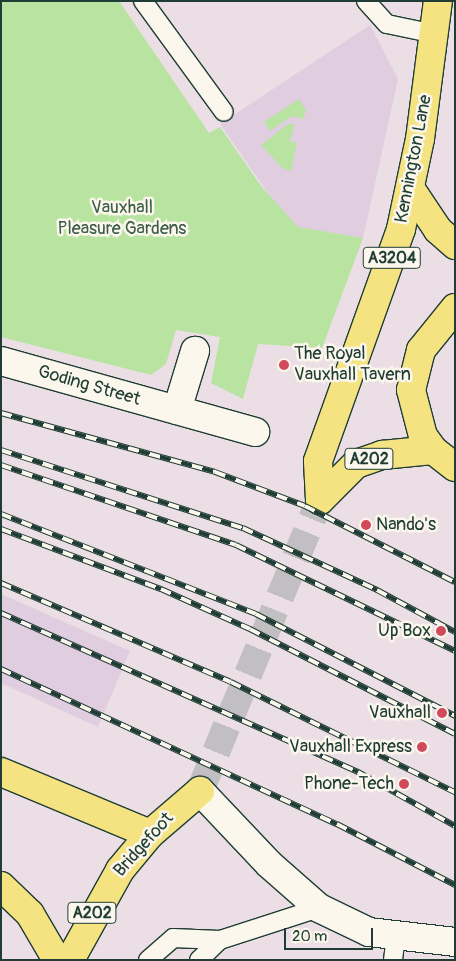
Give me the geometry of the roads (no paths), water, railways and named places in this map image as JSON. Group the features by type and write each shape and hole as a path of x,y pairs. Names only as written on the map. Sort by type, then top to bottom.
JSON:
{"main road":[{"name":"Kennington Lane","path":"332,426 380,297 410,188 435,34 438,1"},
{"name":"A3204","path":"410,188 438,230 455,245"},
{"path":"455,308 433,330 413,376 418,423 433,450 455,467"},
{"name":"A202","path":"332,426 318,461 320,500 356,464 382,455 433,450"},
{"path":"1,772 150,834"},
{"name":"Bridgefoot","path":"70,960 110,884 150,834 200,791"},
{"path":"1,886 30,914 56,960"}],"street":[{"path":"177,410 195,351"},
{"name":"Goding Street","path":"1,361 255,432"},
{"path":"200,791 269,864 319,908 369,932 394,948 455,942"}],"lane":[{"path":"143,1 224,112"},
{"path":"366,1 387,24 435,34"},
{"path":"148,960 173,938 220,940 319,908"},
{"path":"199,960 220,940"}],"tunnel":[{"path":"200,791 320,500"}],"railway":[{"path":"1,413 215,472 305,506 455,582"},
{"path":"1,450 243,528 377,590 455,632"},
{"path":"1,465 236,545 455,651"},
{"path":"1,514 256,614 455,716"},
{"path":"1,529 161,589 250,629 455,734"},
{"path":"1,583 231,682 455,792"},
{"path":"1,613 358,772 455,826"},
{"path":"1,669 337,824 455,885"}],"place":[{"name":"The Royal Vauxhall Tavern","path":"284,365"},
{"name":"Nando's","path":"366,525"},
{"name":"Up Box","path":"441,631"},
{"name":"Vauxhall","path":"442,713"},
{"name":"Vauxhall Express","path":"422,747"},
{"name":"Phone-Tech","path":"404,784"}],"park label":[{"name":"Vauxhall Pleasure Gardens","path":"122,219"}]}
